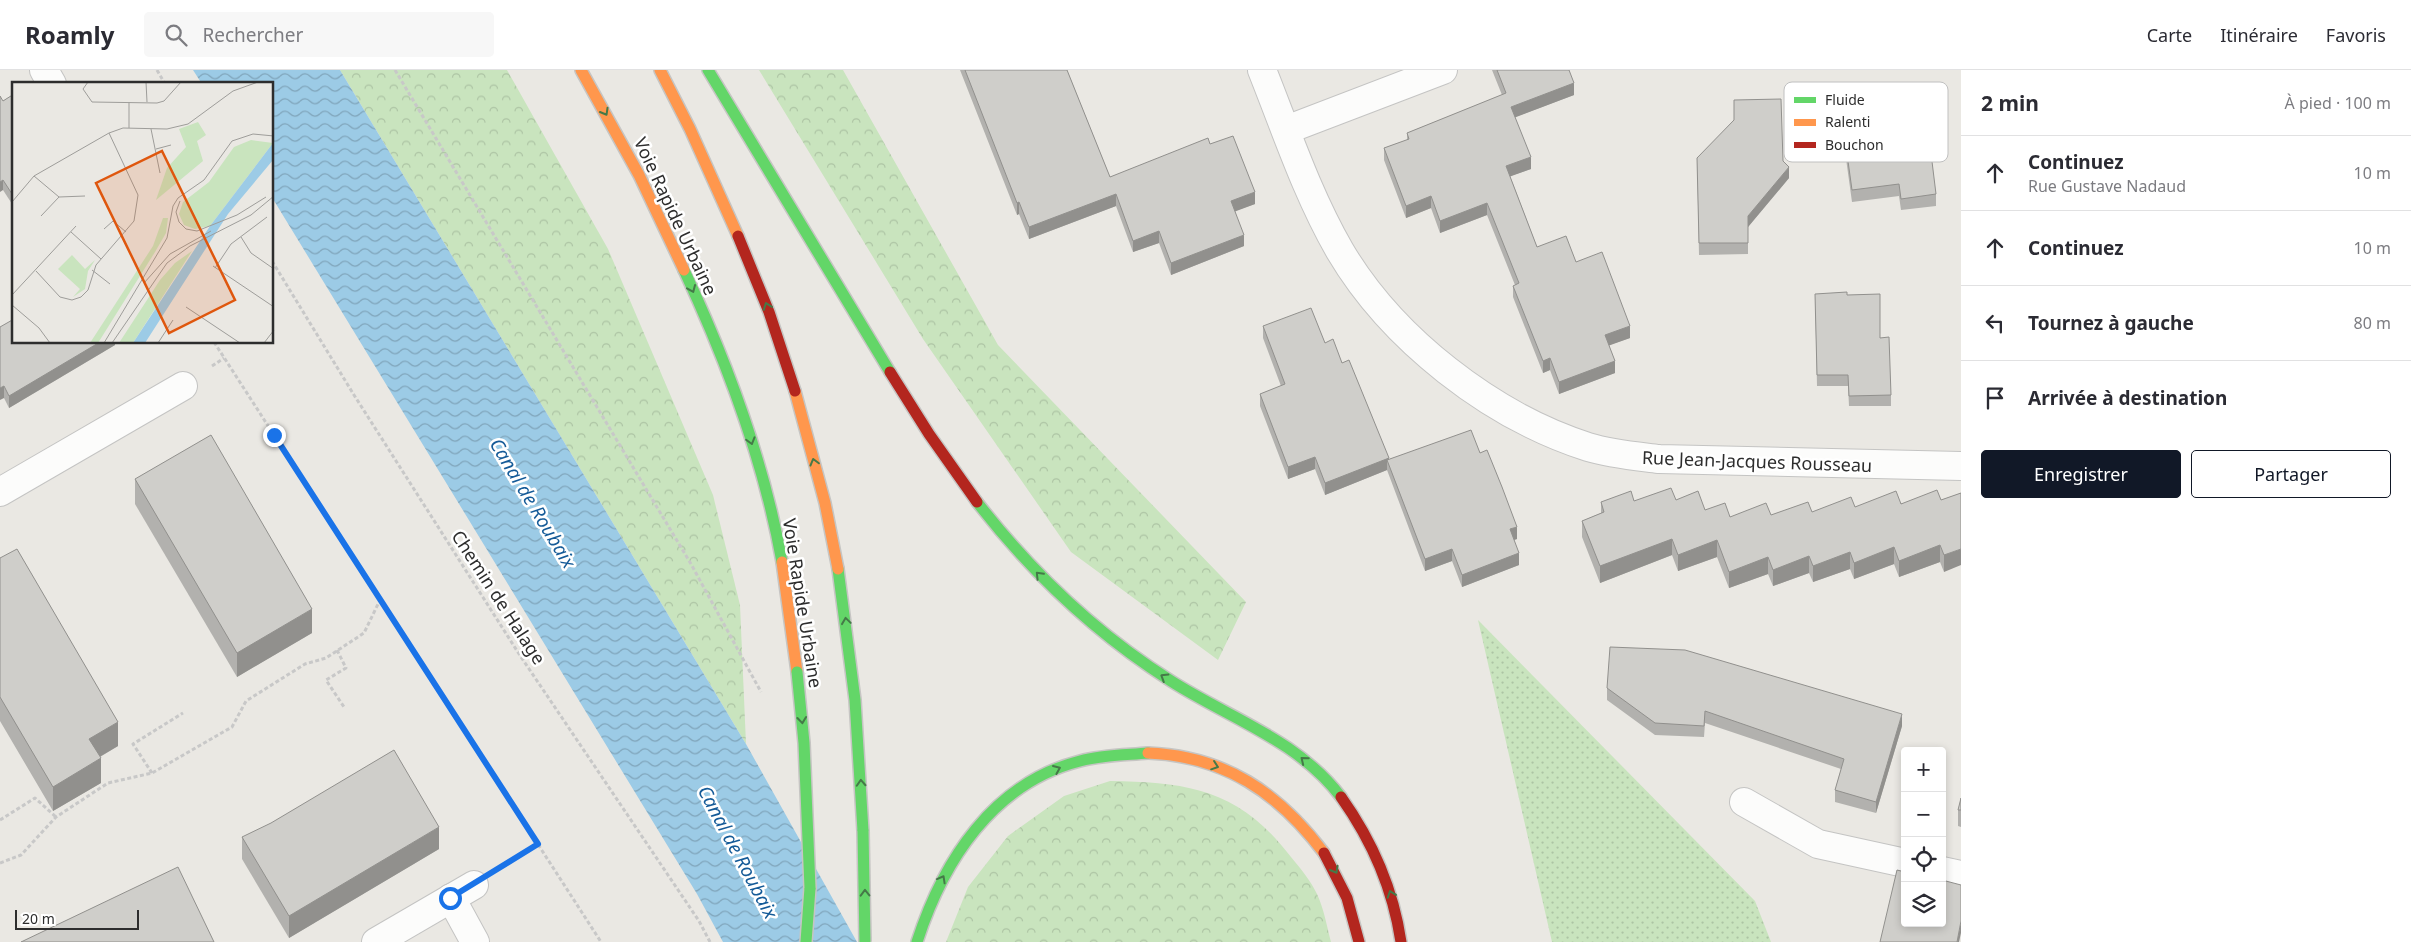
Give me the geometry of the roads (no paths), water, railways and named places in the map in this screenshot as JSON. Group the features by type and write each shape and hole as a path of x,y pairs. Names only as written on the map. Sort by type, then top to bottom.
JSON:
{"highway":[{"name":"Voie Rapide Urbaine","path":"580,70 611,123 678,256 743,416 773,521 787,592 806,770 810,942"},
{"path":"660,70 714,179 753,267 780,341 822,490 838,568 850,650 858,728 863,831 865,942"},
{"path":"708,70 930,437 1010,545 1090,623 1141,662 1193,695 1250,724 1288,747 1316,771 1340,798 1364,834 1381,866 1394,903 1401,942"},
{"path":"917,942 932,896 956,854 984,819 1012,793 1044,774 1077,760 1119,754 1163,754 1205,763 1240,775 1272,795 1300,820 1322,848 1341,881 1355,920 1359,942"},
{"path":"806,942 810,888"}],"street":[{"path":"44,70 51,82"},
{"name":"Rue Jean-Jacques Rousseau","path":"1262,70 1311,192 1341,251 1380,305 1420,346 1450,373 1530,424 1589,447 1621,455 1659,459 1961,466"},
{"path":"1286,130 1443,70"},
{"path":"0,492 182,386"},
{"path":"1744,802 1818,844 1901,862"},
{"path":"1946,872 1961,875"},
{"path":"376,942 462,892 475,942"}],"water":[{"name":"Canal de Roubaix","path":"193,70 340,70 746,744 857,942 723,942 697,894 274,201 274,82 201,82"}]}
